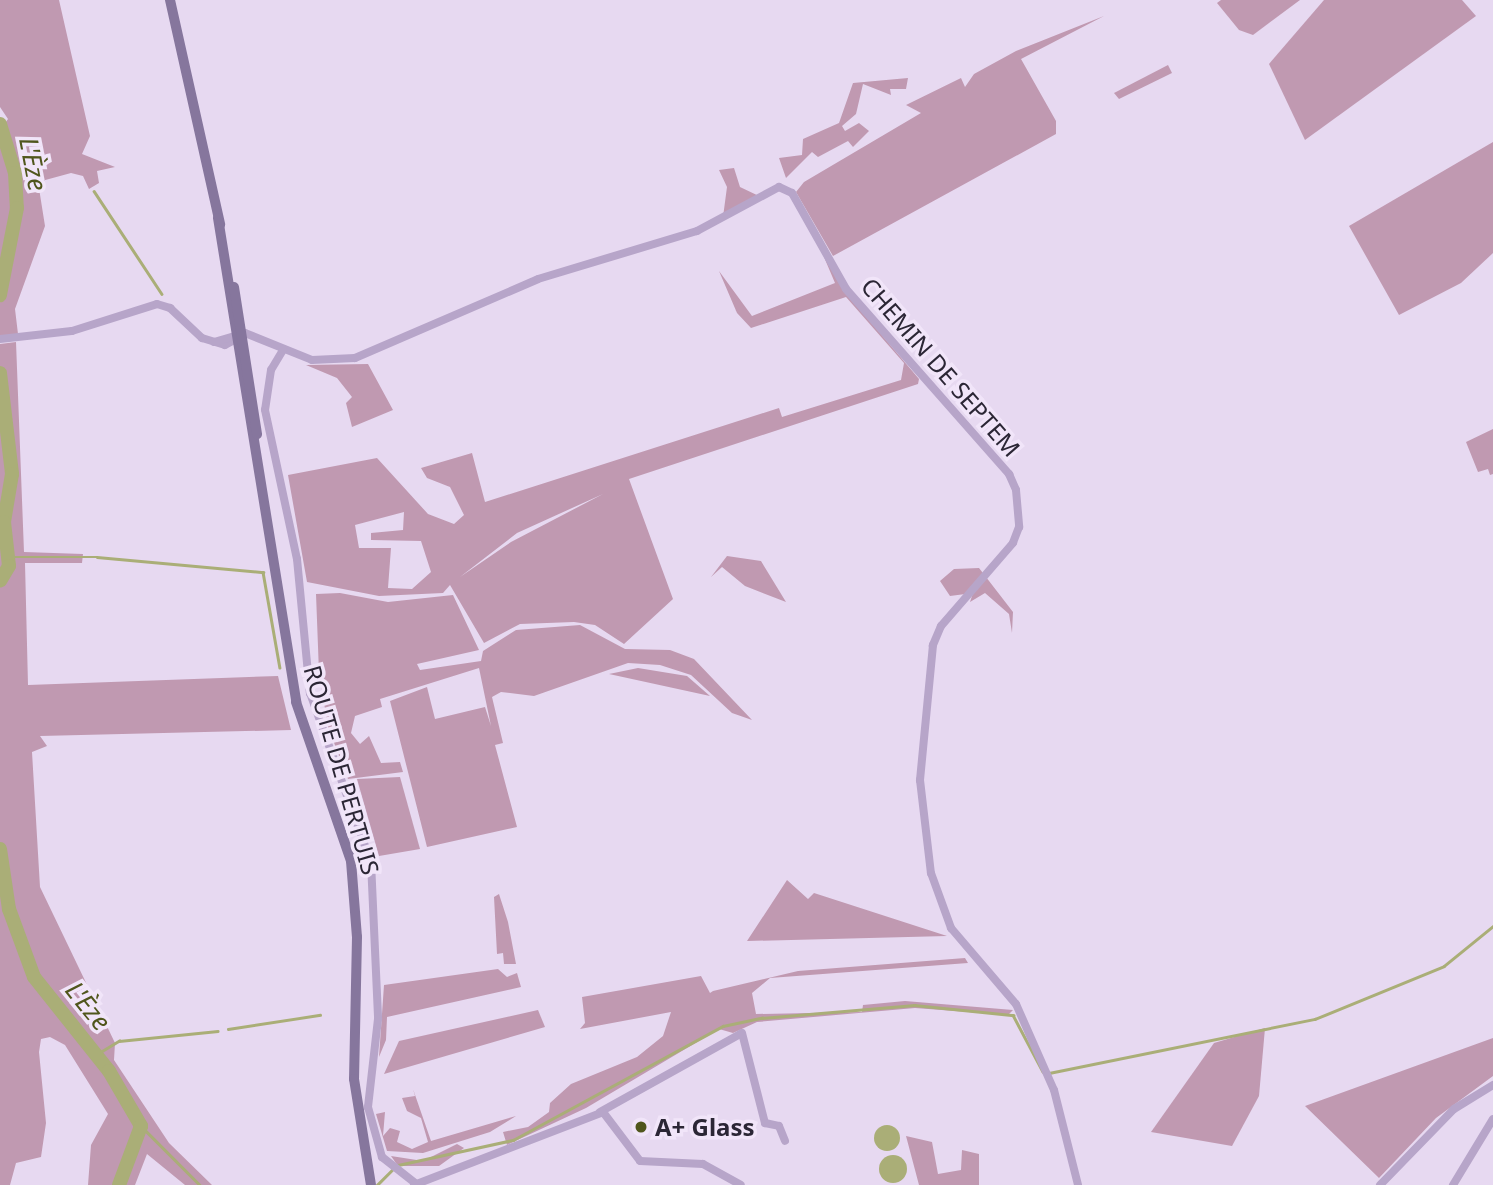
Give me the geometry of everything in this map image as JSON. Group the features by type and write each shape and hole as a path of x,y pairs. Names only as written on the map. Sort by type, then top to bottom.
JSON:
{"main road":[{"name":"ROUTE DE PERTUIS","path":"170,0 218,218 296,702 338,818 355,883 353,1063 371,1185"},
{"name":"ROUTE DE PERTUIS","path":"366,1150 381,1185"}],"street":[{"name":"CHEMIN DE SEPTEM","path":"237,337 324,363 355,358 538,279 697,231 779,187 792,193 846,289 1009,474 1016,491 1019,527 1013,543 941,626 933,645 920,779 931,873 951,928 1016,1004 1054,1090 1078,1185"},
{"path":"5,339 72,331 157,304 214,342 237,337"},
{"path":"283,350 271,370 265,410 298,559 310,693 371,862 379,1019 368,1107 382,1157 415,1184 528,1145 600,1112 738,1034 748,1039 765,1123 779,1126 785,1141"},
{"path":"1380,1185 1454,1109 1493,1085"},
{"path":"600,1112 611,1116 640,1161 703,1164 741,1185"},
{"path":"1452,1185 1493,1119"}],"shaded area":[{"path":"0,0 59,0 90,136 82,154 115,167 97,171 99,183 89,189 83,176 71,173 38,182 45,226 15,309 18,334 0,336 0,130 8,119 0,107"},
{"path":"1221,0 1300,0 1253,35 1239,30 1217,3"},
{"path":"1324,0 1462,0 1476,16 1305,140 1269,64"},
{"path":"1104,16 1021,59 1056,121 1056,134 833,256 796,192 804,182 921,113 906,105 961,78 965,87 974,74 1016,51"},
{"path":"1168,65 1172,73 1119,99 1114,93"},
{"path":"908,78 906,89 890,89 891,95 863,84 856,114 842,126 845,131 859,123 869,131 853,147 848,141 818,157 812,152 786,178 779,158 802,155 803,139 839,123 853,83"},
{"path":"1493,142 1493,253 1461,283 1399,315 1349,226"},
{"path":"734,168 740,187 761,197 723,217 727,187 719,170"},
{"path":"824,257 847,294 919,379 918,384 629,479 673,599 624,644 595,625 574,622 520,624 484,643 450,585 443,593 379,596 307,582 288,475 377,458 428,514 454,524 464,515 450,487 427,478 421,468 472,453 485,502 779,408 782,417 901,380 904,363 846,297 751,328 737,313 719,271 752,316 835,283","holes":["603,494 511,542 460,577 517,533","404,512 403,530 371,533 371,540 421,541 431,572 412,589 388,588 391,548 359,548 355,525"]},
{"path":"16,342 24,552 83,554 82,563 25,563 28,685 278,676 291,730 40,736 47,746 32,752 40,887 115,1043 114,1060 169,1143 212,1185 185,1185 147,1154 135,1185 88,1185 91,1145 108,1114 65,1045 50,1037 41,1039 39,1052 46,1123 41,1157 16,1163 10,1185 0,1185 0,344"},
{"path":"368,364 393,410 352,427 346,403 352,397 337,378 306,365"},
{"path":"1493,429 1493,474 1490,475 1488,469 1478,472 1466,442"},
{"path":"727,556 761,561 786,602 745,586 722,567 711,577"},
{"path":"979,568 1013,612 1012,633 1009,614 985,593 970,602 973,593 950,596 940,581 954,569"},
{"path":"340,593 388,602 453,595 479,650 417,664 420,670 481,661 483,651 516,630 580,625 625,649 670,650 694,659 752,720 732,713 691,675 660,665 628,663 534,696 501,692 492,697 503,743 495,745 517,827 427,847 390,701 427,687 435,719 485,707 491,726 479,668 380,699 382,707 355,716 351,733 360,744 369,736 381,763 400,762 403,772 348,779 328,727 319,673 316,594"},
{"path":"638,668 687,676 710,696 609,674"},
{"path":"400,777 420,849 379,856 357,779"},
{"path":"787,880 808,899 814,893 947,936 747,941"},
{"path":"499,894 508,922 516,964 504,964 503,953 497,954 494,897"},
{"path":"965,958 968,963 770,978 752,993 756,1014 862,1012 863,1005 905,1001 1013,1010 1008,1015 915,1008 757,1022 733,1033 719,1029 586,1108 507,1145 503,1132 528,1127 549,1112 550,1103 571,1084 637,1057 663,1036 671,1012 580,1029 585,1023 582,997 701,976 710,993 713,991 798,971"},
{"path":"498,969 507,977 517,973 521,987 387,1017 386,1040 379,1057 384,985"},
{"path":"538,1010 545,1027 384,1074 399,1041"},
{"path":"1265,1028 1259,1096 1232,1146 1151,1132 1214,1043"},
{"path":"1493,1038 1493,1076 1436,1118 1379,1178 1305,1106"},
{"path":"413,1089 431,1141 516,1116 490,1132 423,1153 387,1151 376,1114 385,1112 383,1136 390,1128 400,1131 397,1142 412,1149 428,1142 421,1118 407,1111 402,1098 415,1096"},
{"path":"887,1125 896,1129 900,1138 896,1147 887,1151 878,1147 874,1138 878,1129"},
{"path":"906,1136 932,1142 938,1174 961,1170 962,1150 979,1154 979,1185 919,1185"},
{"path":"457,1144 464,1148 439,1166 398,1166 391,1156 423,1161"},
{"path":"893,1155 903,1159 907,1169 903,1179 893,1183 883,1179 879,1169 883,1159"}],"waterway":[{"name":"L'Èze","path":"0,124 15,173 17,208 0,295"},
{"path":"94,191 162,294"},
{"name":"L'Èze","path":"0,373 12,474 4,522 9,566 0,581"},
{"path":"8,557 97,557 263,572 280,668"},
{"name":"L'Èze","path":"0,849 9,909 34,977 109,1071 141,1126 119,1185"},
{"path":"1049,1073 1315,1019 1444,966 1493,926"},
{"path":"398,1165 513,1140 723,1026 762,1018 914,1005 1013,1015 1043,1072"},
{"path":"228,1029 320,1015"},
{"path":"97,1054 119,1041 217,1031"},
{"path":"141,1126 200,1185"},
{"path":"377,1185 393,1169"}],"place":[{"name":"A+ Glass","path":"641,1127"}]}
